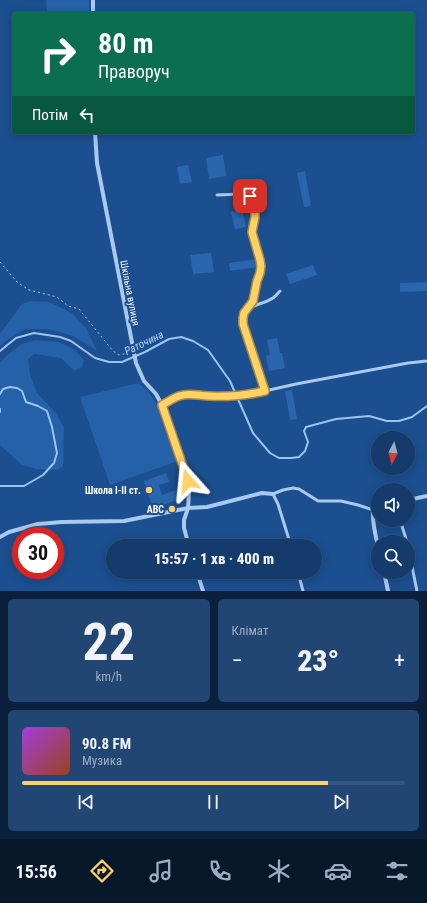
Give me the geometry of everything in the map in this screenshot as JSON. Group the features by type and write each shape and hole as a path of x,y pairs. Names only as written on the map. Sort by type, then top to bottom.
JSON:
{"street":[{"path":"93,0 93,12"},
{"name":"Шкільна вулиця","path":"95,134 97,163 136,363 144,381 156,394 162,405 188,481 190,493 188,508 184,520 184,528 187,539"},
{"path":"162,405 179,396 192,394 228,396 256,393"},
{"path":"0,537 9,532 38,524 124,521 188,508 207,506 262,493 273,494"},
{"path":"415,499 427,496"},
{"path":"199,579 203,591"},
{"path":"385,579 388,591"}],"lane":[{"path":"217,194 241,194 250,196 255,210 252,232 261,266 253,301 244,313 243,324 265,391"},
{"path":"248,308 273,298 280,291"},
{"path":"256,393 400,364 427,361"},
{"path":"289,539 278,504 273,494 283,490 298,488 318,501 341,501 371,509"},
{"path":"300,579 303,591"},
{"path":"415,579 417,591"}],"path":[{"path":"0,262 17,282 29,290 57,297 68,306 79,309 113,351 119,355 133,350"}],"shaded area":[{"path":"46,0 89,0 89,12 47,12"},
{"path":"31,301 49,302 72,313 86,328 97,351 73,336 48,329 25,329 0,346 0,334 22,304"},
{"path":"35,340 58,342 74,349 84,360 82,367 75,371 61,358 34,354 28,359 30,375 37,393 55,412 64,427 63,466 57,470 36,469 22,465 0,445 0,363 6,356 22,344"},
{"path":"138,383 148,391 161,411 178,461 110,485 80,397"}],"building":[{"path":"223,155 226,176 209,179 206,158"},
{"path":"188,165 192,182 180,184 177,167"},
{"path":"305,171 311,206 304,207 297,173"},
{"path":"242,210 246,227 235,229 231,212"},
{"path":"211,253 214,272 193,274 190,255"},
{"path":"257,259 257,267 230,271 229,263"},
{"path":"313,265 317,275 290,284 286,274"},
{"path":"427,282 427,291 400,292 400,283"},
{"path":"277,338 285,368 269,371 266,356 270,355 267,340"},
{"path":"292,390 297,419 290,420 285,391"},
{"name":"Школа І-ІІ ст.","path":"166,473 169,482 159,485 162,495 180,489 183,498 153,508 144,481"}],"waterway":[{"name":"Раточина","path":"0,351 16,338 34,333 60,337 71,341 95,358 109,362 122,362 169,339 181,337 193,341 208,350 230,381 253,433 270,453 279,458 299,457 305,451 308,442 304,431 306,427 336,419 369,416 387,421 399,421 412,417 427,406"},
{"name":"Раточина","path":"0,394 3,389 10,387 17,388 22,391 26,402 47,411 57,453 54,463 43,475 24,486 0,486"}],"place":[{"name":"Школа І-ІІ ст.","path":"149,490"},
{"name":"ABC","path":"172,509"}],"route":[{"path":"188,481 162,405 179,396 192,394 228,396 265,391 243,324 244,313 253,301 261,266 252,232 255,210 250,196"}]}
